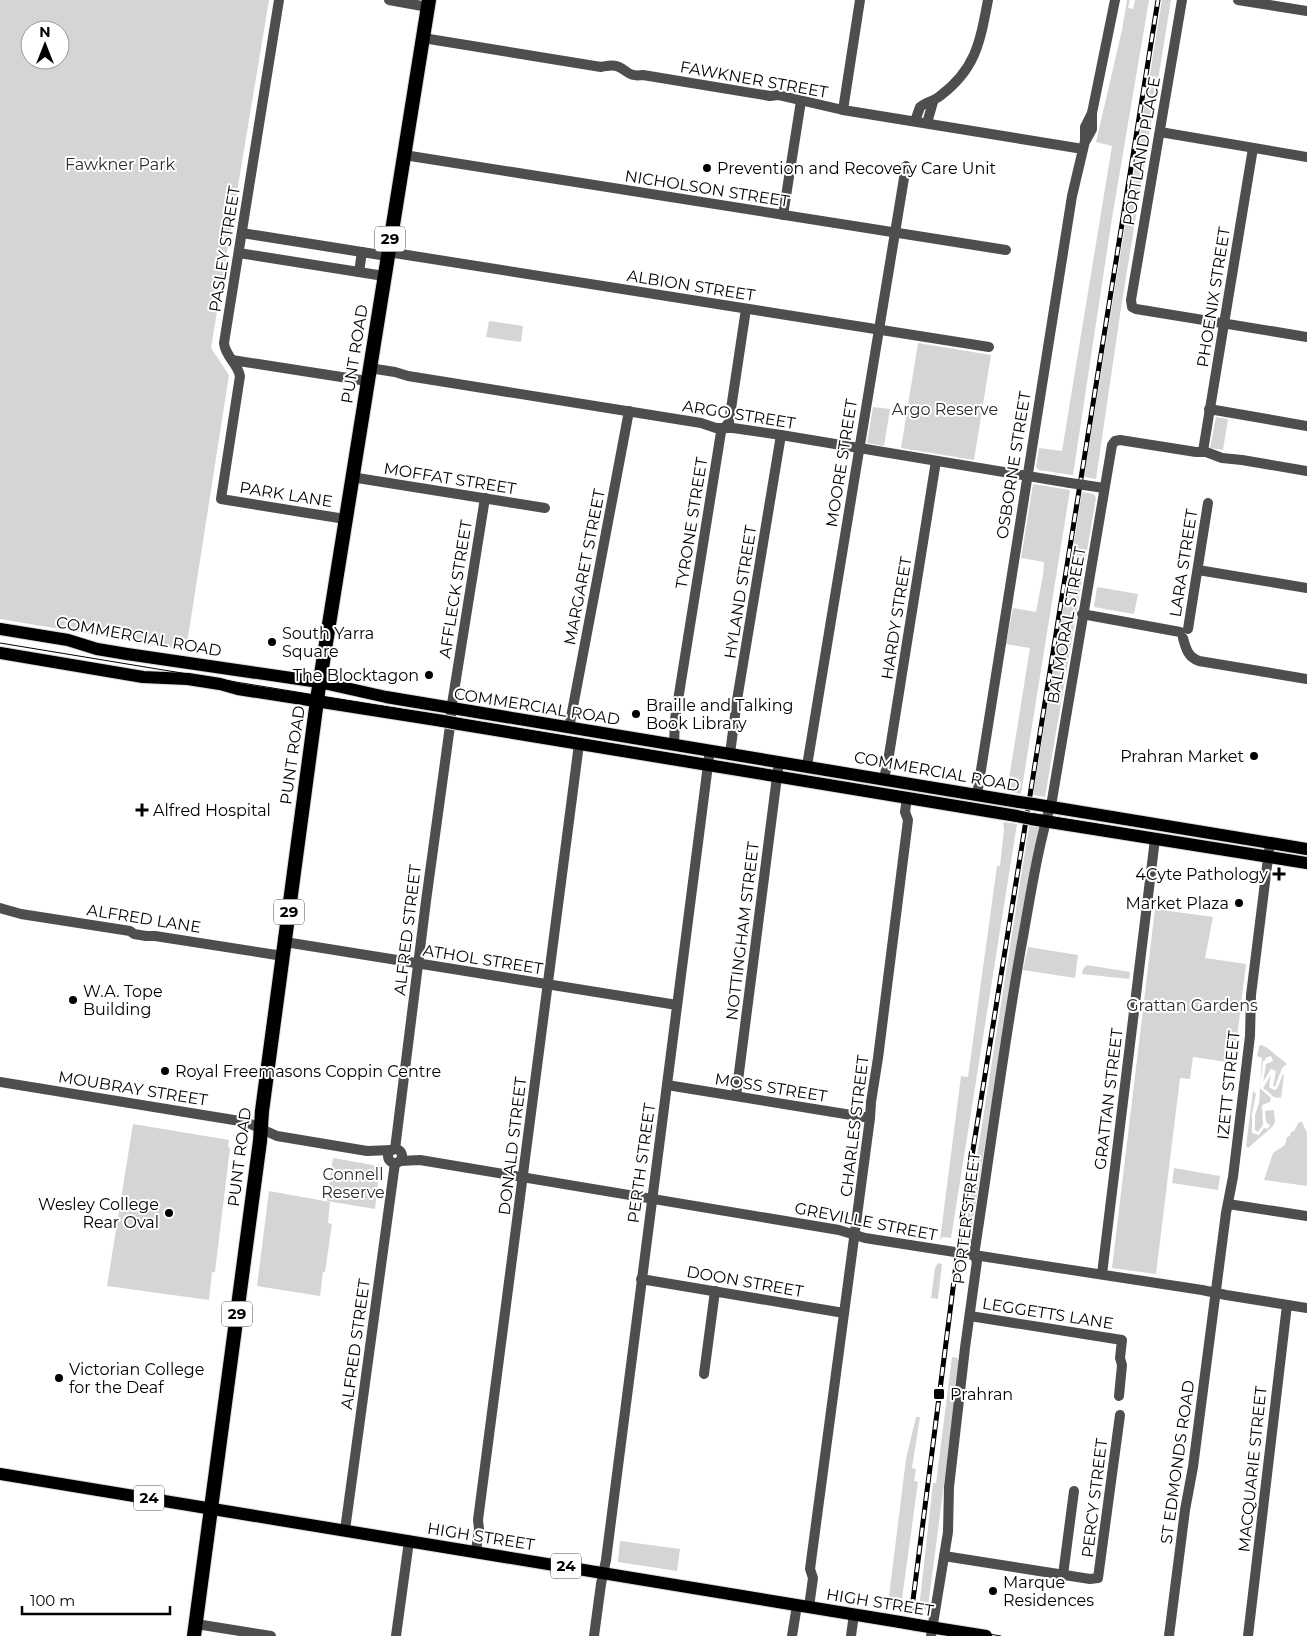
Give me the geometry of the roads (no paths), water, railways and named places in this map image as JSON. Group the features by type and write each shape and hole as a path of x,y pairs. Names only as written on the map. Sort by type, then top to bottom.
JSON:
{"highway":[{"name":"PUNT ROAD","path":"195,1630 316,702 429,3"}],"main road":[{"name":"COMMERCIAL ROAD","path":"0,629 68,640 84,646 162,660 320,682 386,697 451,717 579,744 778,772 907,798 1031,819 1048,814 1307,849"},
{"path":"81,666 84,646"},
{"name":"COMMERCIAL ROAD","path":"0,653 153,678 188,679 316,702 569,728 806,766 1033,804 1048,814 1155,839 1269,854 1307,863"},
{"name":"HIGH STREET","path":"0,1474 854,1614 917,1625 932,1632 986,1636"}],"street":[{"name":"PASLEY STREET","path":"221,498 240,376 224,344 279,0"},
{"path":"389,0 429,3"},
{"path":"843,110 860,0"},
{"path":"915,121 920,107 933,102 954,84 972,61 980,38 988,0"},
{"name":"OSBORNE STREET","path":"977,795 1072,196 1084,145 1092,130 1092,113 1115,0"},
{"name":"PORTLAND PLACE","path":"1182,0 1131,300 1132,307 1136,309 1224,324"},
{"path":"1238,0 1307,12"},
{"name":"FAWKNER STREET","path":"423,38 601,68 612,65 618,66 630,75 643,75 770,96 778,95 843,110 1084,145"},
{"path":"782,215 801,101"},
{"path":"927,123 933,102"},
{"path":"1160,132 1307,157"},
{"name":"PHOENIX STREET","path":"1203,451 1253,148"},
{"name":"NICHOLSON STREET","path":"404,155 1006,250"},
{"name":"MOORE STREET","path":"806,766 906,166"},
{"name":"ALBION STREET","path":"242,233 989,347"},
{"path":"359,272 362,252"},
{"path":"238,253 384,276"},
{"name":"TYRONE STREET","path":"674,745 675,719 721,432 728,422 746,309"},
{"path":"1224,324 1307,337"},
{"name":"ARGO STREET","path":"232,360 368,375 395,372 417,378 701,423 716,428 781,435 1104,488"},
{"path":"1209,409 1307,426"},
{"name":"MARGARET STREET","path":"569,728 629,411"},
{"name":"HYLAND STREET","path":"730,754 737,700 781,435"},
{"name":"BALMORAL STREET","path":"1048,814 1112,445 1114,441 1120,440 1196,452 1203,451"},
{"path":"1203,451 1222,458 1307,471"},
{"name":"HARDY STREET","path":"884,780 936,461"},
{"name":"MOFFAT STREET","path":"351,478 545,508"},
{"name":"PARK LANE","path":"221,498 345,519"},
{"name":"AFFLECK STREET","path":"451,717 485,498"},
{"name":"LARA STREET","path":"1184,633 1198,570 1208,503"},
{"path":"1198,570 1307,588"},
{"path":"1082,614 1184,633 1188,652 1194,659 1199,661 1307,680"},
{"name":"ALFRED STREET","path":"345,1530 451,717"},
{"name":"DONALD STREET","path":"476,1551 479,1529 478,1520 579,744"},
{"name":"PERTH STREET","path":"594,1636 604,1572 708,761"},
{"name":"NOTTINGHAM STREET","path":"736,1096 778,772"},
{"name":"CHARLES STREET","path":"792,1636 813,1578 810,1569 908,820 905,812 907,798"},
{"name":"PORTER STREET","path":"932,1632 948,1532 950,1487 977,1261 974,1255 1015,979 1048,814"},
{"name":"GRATTAN STREET","path":"1102,1274 1155,839"},
{"name":"IZETT STREET","path":"1216,1293 1233,1177 1250,1036 1251,995 1269,854"},
{"name":"ALFRED LANE","path":"0,908 21,914 134,934 284,949"},
{"name":"ATHOL STREET","path":"284,949 418,963 677,1005"},
{"name":"MOUBRAY STREET","path":"0,1082 239,1120 261,1128"},
{"name":"MOSS STREET","path":"667,1085 870,1118"},
{"name":"GREVILLE STREET","path":"261,1128 277,1136 839,1230 854,1235 1307,1308"},
{"path":"1228,1204 1307,1216"},
{"name":"DOON STREET","path":"641,1279 844,1313"},
{"path":"704,1374 715,1291"},
{"name":"ST EDMONDS ROAD","path":"1169,1636 1216,1293"},
{"name":"MACQUARIE STREET","path":"1248,1636 1286,1305"},
{"name":"LEGGETTS LANE","path":"970,1316 1122,1340 1119,1396"},
{"name":"PERCY STREET","path":"944,1556 1093,1580 1099,1576 1120,1415"},
{"path":"1063,1575 1074,1491"},
{"path":"396,1636 409,1540"},
{"path":"851,1636 854,1614"},
{"path":"195,1630 271,1636"}],"tram line":[{"path":"0,643 1307,859"},
{"path":"0,1471 1001,1636"}],"railway":[{"path":"912,1608 962,1218 1158,0"}],"place":[{"name":"Prevention and Recovery Care Unit","path":"707,168"},
{"name":"South Yarra Square","path":"272,642"},
{"name":"The Blocktagon","path":"429,675"},
{"name":"Braille and Talking Book Library","path":"636,714"},
{"name":"Prahran Market","path":"1254,756"},
{"name":"Alfred Hospital","path":"142,810"},
{"name":"4Cyte Pathology","path":"1279,874"},
{"name":"Market Plaza","path":"1239,903"},
{"name":"W.A. Tope Building","path":"73,1000"},
{"name":"Royal Freemasons Coppin Centre","path":"165,1071"},
{"name":"Wesley College Rear Oval","path":"169,1213"},
{"name":"Victorian College for the Deaf","path":"59,1378"},
{"name":"Prahran","path":"939,1394"},
{"name":"Marque Residences","path":"993,1591"}],"park label":[{"name":"Fawkner Park","path":"120,164"},
{"name":"Argo Reserve","path":"945,409"},
{"name":"Grattan Gardens","path":"1192,1005"},
{"name":"Connell Reserve","path":"353,1183"}]}
